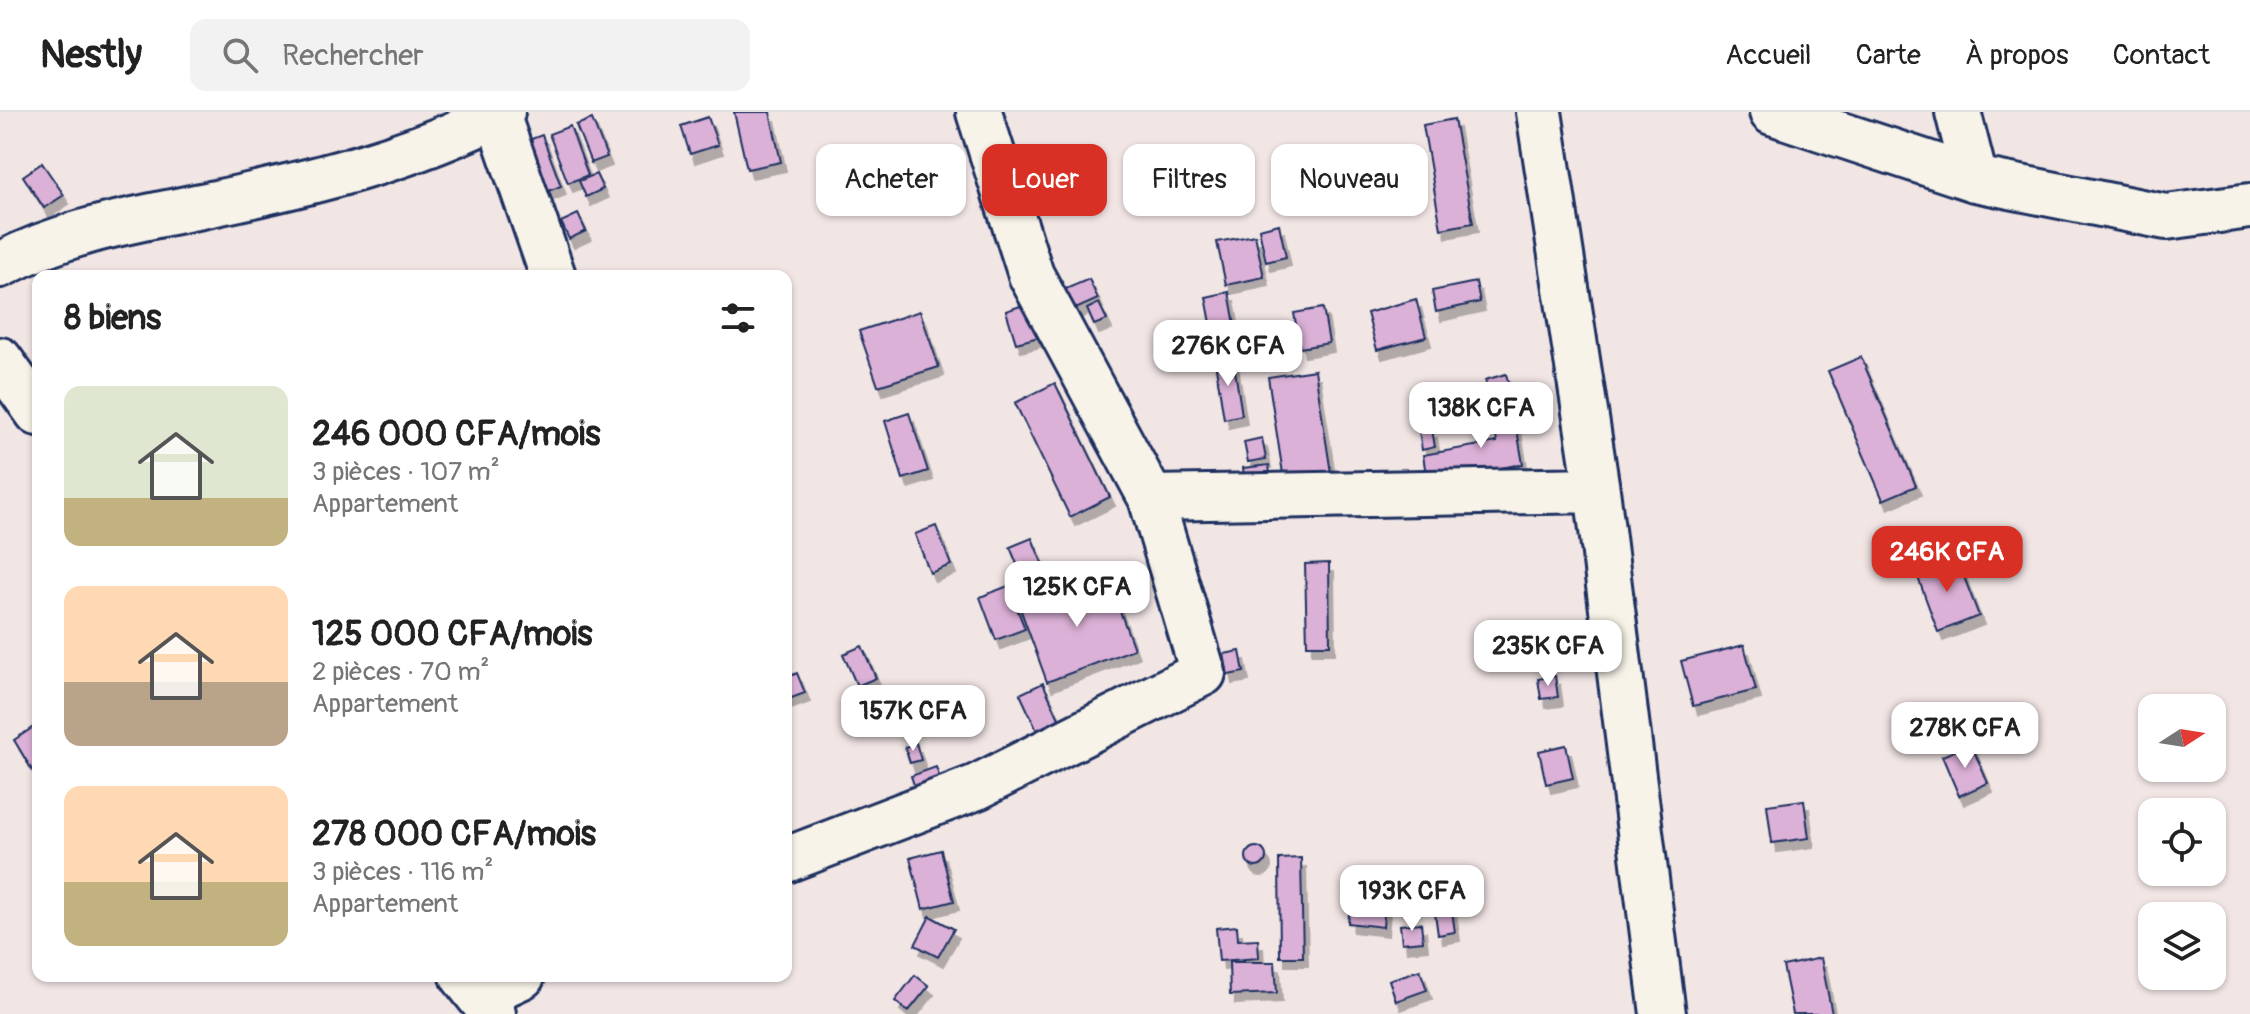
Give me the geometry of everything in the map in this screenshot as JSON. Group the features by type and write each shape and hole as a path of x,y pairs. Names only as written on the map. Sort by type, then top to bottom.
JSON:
{"street":[{"path":"792,858 977,787 1203,673 1151,498 1031,275 979,112"},
{"path":"1539,112 1597,490 1663,1014"},
{"path":"1772,112 1975,179 2166,217 2250,206"},
{"path":"1958,112 1975,179"},
{"path":"0,265 70,234 264,193 408,154 500,113 551,270"},
{"path":"0,360 32,405"},
{"path":"1151,498 1597,490"},
{"path":"478,995 508,982"}],"building":[{"path":"734,112 770,112 781,162 747,169"},
{"path":"708,117 718,145 690,154 681,126"},
{"path":"592,119 607,157 591,163 576,125"},
{"path":"1454,119 1473,223 1441,229 1423,125"},
{"path":"570,126 588,175 568,183 549,134"},
{"path":"542,135 561,186 546,192 526,141"},
{"path":"42,163 64,195 44,208 23,176"},
{"path":"596,174 603,189 586,197 579,181"},
{"path":"578,214 586,231 569,239 561,222"},
{"path":"1279,224 1286,257 1266,262 1259,229"},
{"path":"1255,235 1264,277 1226,285 1217,242"},
{"path":"1089,279 1098,299 1069,312 1061,291"},
{"path":"1476,282 1480,302 1436,312 1432,291"},
{"path":"1229,292 1237,335 1214,339 1206,297"},
{"path":"1416,299 1426,337 1377,350 1367,313"},
{"path":"1029,303 1039,337 1016,343 1006,311"},
{"path":"1099,303 1107,320 1094,325 1087,309"},
{"path":"1323,308 1329,343 1300,348 1294,313"},
{"path":"920,311 939,367 878,386 859,331"},
{"path":"1861,357 1916,486 1883,500 1828,371"},
{"path":"1233,358 1242,415 1224,419 1215,361"},
{"path":"1315,370 1331,473 1284,480 1268,377"},
{"path":"1506,374 1511,392 1490,397 1485,380"},
{"path":"1055,383 1110,497 1070,517 1015,403"},
{"path":"1429,387 1432,400 1417,404 1414,391"},
{"path":"1512,401 1523,464 1427,481 1423,455 1497,442 1490,404"},
{"path":"909,413 928,471 903,479 885,421"},
{"path":"1432,429 1435,447 1422,450 1419,431"},
{"path":"1262,438 1266,459 1248,462 1244,442"},
{"path":"1269,465 1271,482 1245,485 1243,468"},
{"path":"936,526 951,565 930,573 915,534"},
{"path":"1032,538 1043,565 1021,574 1010,547"},
{"path":"1956,556 1979,616 1938,632 1916,572"},
{"path":"1329,563 1330,645 1307,645 1305,564"},
{"path":"1107,576 1134,649 1047,682 1020,608"},
{"path":"1008,586 1025,629 996,640 980,597"},
{"path":"1744,645 1756,690 1693,706 1681,661"},
{"path":"862,646 876,678 857,686 843,654"},
{"path":"1240,651 1244,672 1228,675 1224,654"},
{"path":"797,673 805,693 792,698 792,675"},
{"path":"1555,676 1558,697 1541,699 1538,679"},
{"path":"1043,683 1061,723 1038,733 1020,694"},
{"path":"923,691 930,708 921,712 914,695"},
{"path":"32,728 32,770 14,740"},
{"path":"916,743 921,760 910,763 905,747"},
{"path":"1971,744 1988,783 1959,796 1942,756"},
{"path":"1566,745 1573,778 1546,784 1539,751"},
{"path":"936,767 944,791 919,800 911,776"},
{"path":"1804,800 1809,838 1772,843 1767,805"},
{"path":"1252,847 1260,847 1266,857 1260,867 1252,867 1246,861 1246,853"},
{"path":"941,850 954,901 923,909 910,858"},
{"path":"1301,858 1303,957 1280,957 1279,859"},
{"path":"1352,889 1386,893 1383,927 1348,923"},
{"path":"1450,897 1455,932 1438,935 1433,899"},
{"path":"930,916 954,929 938,957 915,945"},
{"path":"1421,923 1423,941 1402,943 1400,925"},
{"path":"1237,926 1238,940 1258,939 1259,958 1219,961 1216,928"},
{"path":"1821,958 1832,1014 1793,1014 1783,966"},
{"path":"1229,962 1275,962 1277,993 1230,995"},
{"path":"1420,970 1427,990 1396,1001 1389,980"},
{"path":"915,975 929,986 908,1012 895,1001"}]}
